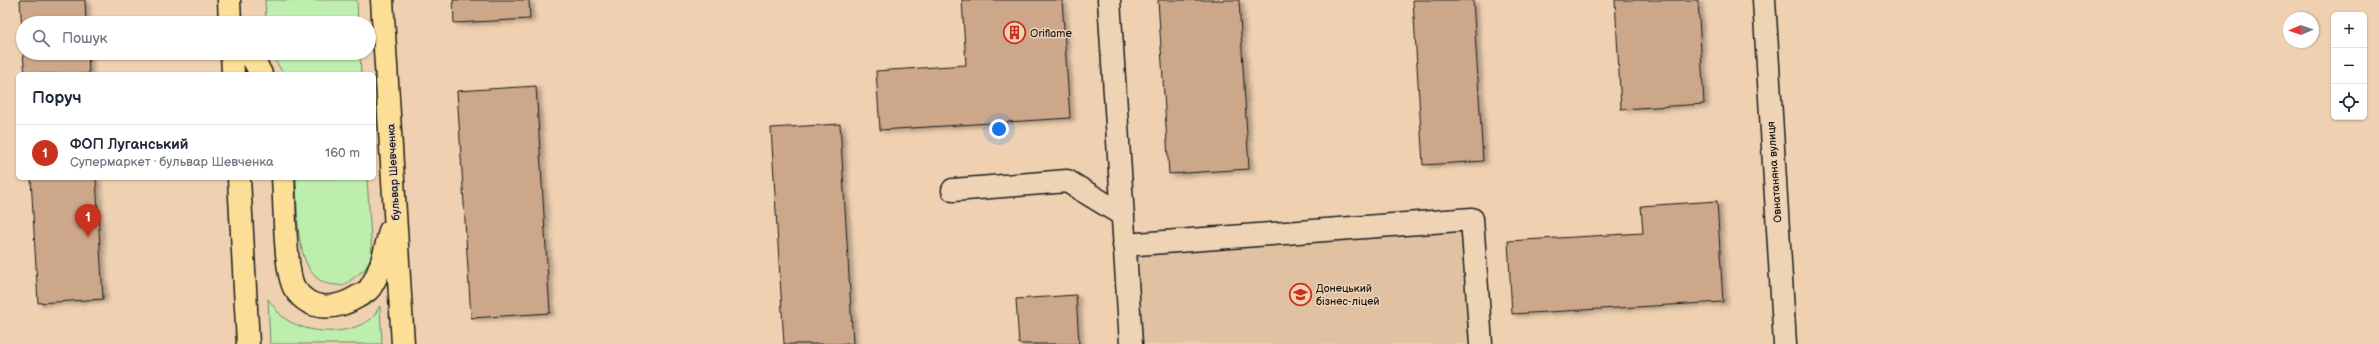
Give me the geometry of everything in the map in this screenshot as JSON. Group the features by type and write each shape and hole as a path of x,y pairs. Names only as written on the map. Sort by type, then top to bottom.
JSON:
{"main road":[{"name":"бульвар Шевченка","path":"382,0 403,344"},
{"path":"232,60 233,72"},
{"path":"254,60 260,72"},
{"path":"239,180 248,344"},
{"path":"283,180 289,267 295,289 312,303 331,308 349,302 369,290 379,273 395,213"}],"street":[{"path":"1109,0 1131,344"},
{"name":"Овнатаняна вулиця","path":"1764,0 1785,344"},
{"path":"953,190 1067,181 1123,215"},
{"path":"1124,245 1472,219 1481,344"}],"shaded area":[{"name":"Донецький бізнес-ліцей","path":"1472,219 1476,344 1131,344 1124,245"}],"green space":[{"path":"265,0 357,0 358,16 266,16"},
{"path":"275,60 360,60 361,72 283,72"},
{"path":"296,180 367,180 372,255 365,269 343,286 325,283 315,276 307,265 302,251 298,220"},
{"path":"268,299 284,318 294,324 304,328 328,331 339,331 361,325 375,315 380,306 382,344 270,344"}],"building":[{"path":"20,0 85,0 86,16 21,16"},
{"path":"453,0 529,0 530,19 454,23"},
{"name":"Oriflame","path":"962,0 1062,0 1070,118 880,130 876,71 966,65"},
{"path":"1158,0 1239,0 1249,169 1169,174"},
{"path":"1413,0 1473,0 1483,161 1423,165"},
{"path":"1615,0 1698,0 1704,104 1621,109"},
{"path":"24,60 88,60 89,72 25,72"},
{"path":"536,86 550,313 471,318 457,91"},
{"path":"840,124 853,344 784,344 771,128"},
{"path":"31,180 96,180 103,299 38,303"},
{"path":"1717,201 1723,302 1512,314 1508,241 1643,233 1641,206"},
{"path":"1076,295 1079,344 1019,344 1016,299"}],"place":[{"name":"Oriflame","path":"1014,33"},
{"name":"ФОП Луганський","path":"88,237"},
{"name":"Донецький бізнес-ліцей","path":"1301,294"}]}
